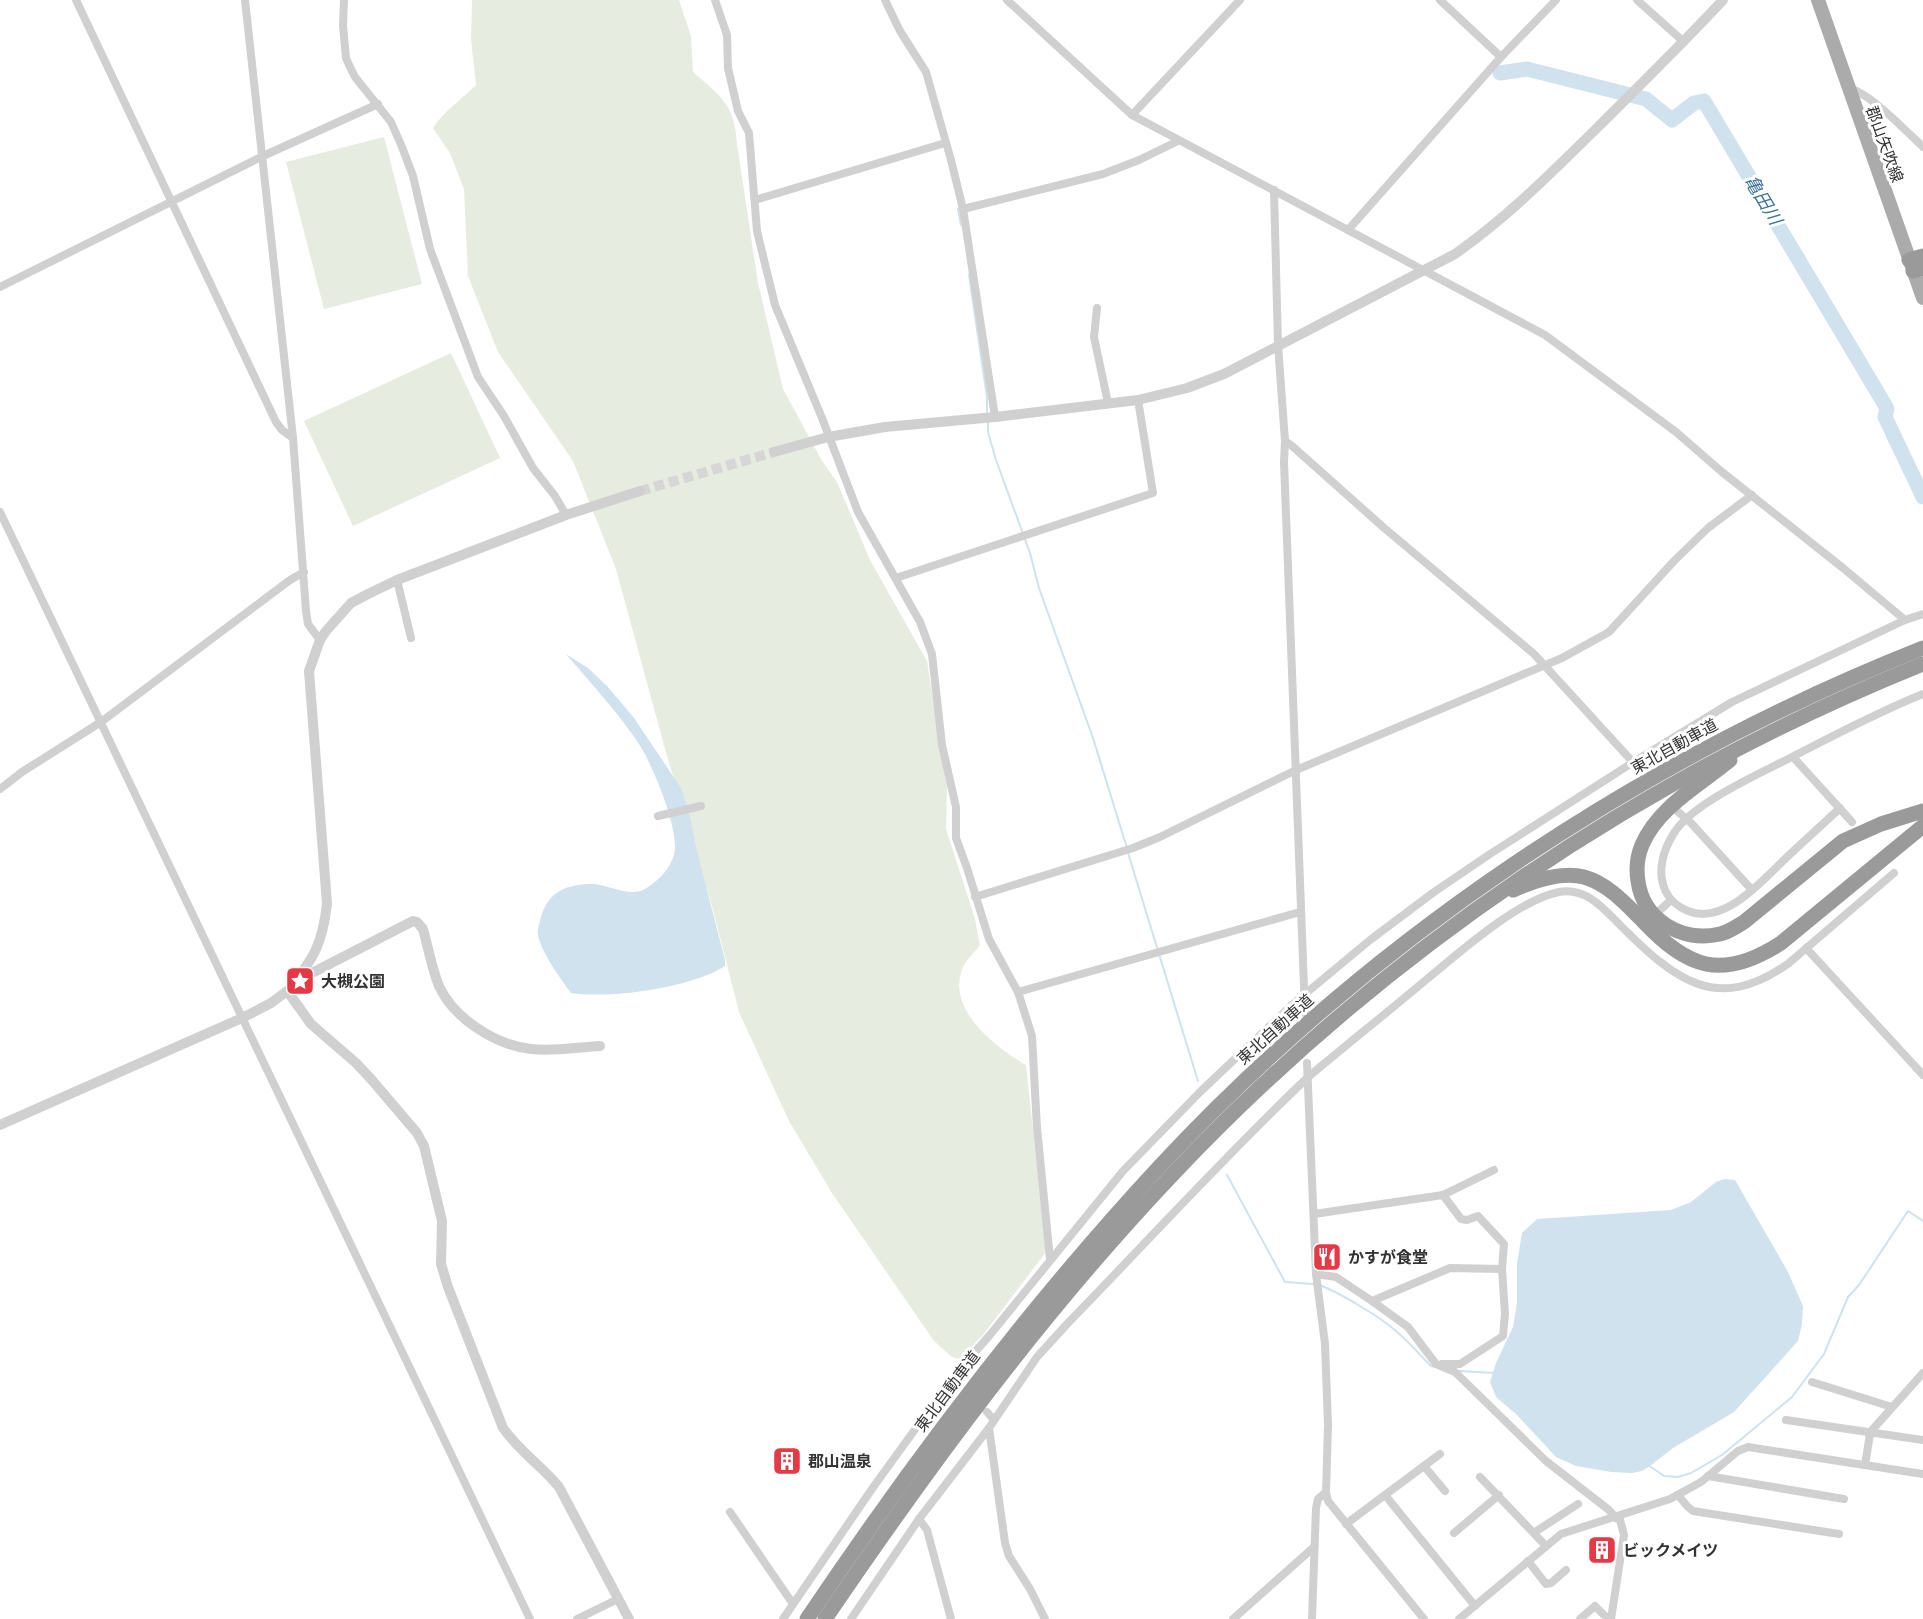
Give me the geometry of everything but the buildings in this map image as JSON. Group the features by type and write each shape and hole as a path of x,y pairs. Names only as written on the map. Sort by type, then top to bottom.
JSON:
{"highway":[{"name":"東北自動車道","path":"807,1619 874,1519 935,1436 1066,1271 1162,1164 1255,1071 1314,1017 1467,897 1540,846 1586,818 1668,769 1750,726 1854,677 1923,648"},
{"name":"東北自動車道","path":"825,1619 893,1520 985,1395 1077,1281 1172,1175 1264,1083 1363,996 1486,902 1622,813 1758,737 1923,664"},
{"path":"1758,737 1666,812 1648,832 1641,846 1637,875 1639,890 1656,918 1677,931 1706,936 1731,930 1843,842 1881,824 1923,811"},
{"path":"1486,902 1538,880 1567,875 1584,877 1611,891 1685,957 1701,963 1725,966 1737,964 1781,943 1923,826"}],"main road":[{"name":"郡山矢吹線","path":"1818,0 1848,88 1917,264 1923,298"}],"street":[{"path":"76,0 276,422 293,438"},
{"path":"245,0 293,438 307,620 320,640"},
{"path":"344,0 346,57 355,77 392,123 413,176 419,211 430,249 478,377 504,416 526,458 566,514"},
{"path":"716,0 727,35 728,68 738,111 749,133 757,231 775,305 858,512 920,622 932,654 942,745 956,807 956,838 968,868 989,939 1018,992 1032,1036 1037,1128 1050,1259"},
{"path":"885,0 900,31 926,72 963,209 994,417"},
{"path":"1007,0 1132,115 1545,334 1677,432 1722,472 1905,620"},
{"path":"1132,115 1240,0"},
{"path":"1440,0 1501,57"},
{"path":"1348,230 1501,57 1556,0"},
{"path":"1637,0 1684,42"},
{"path":"774,452 828,436 885,427 1138,400 1187,388 1224,374 1455,254 1509,213 1684,42 1723,0"},
{"path":"1848,88 1868,99 1923,147"},
{"path":"0,287 263,156 378,104"},
{"path":"963,209 1102,174 1139,160 1178,141"},
{"path":"755,200 945,144"},
{"path":"1274,190 1278,345 1285,441 1305,1013"},
{"path":"1097,308 1094,337 1108,403"},
{"path":"896,578 1153,493 1138,400"},
{"path":"1285,441 1534,654 1641,771"},
{"path":"288,992 314,958 324,931 327,904 309,671 320,640 336,618 351,603 398,580 566,514 640,491"},
{"path":"975,897 1133,848 1296,770 1562,658 1609,632 1674,561 1708,528 1752,495"},
{"path":"0,512 530,1619"},
{"path":"0,789 22,772 101,722 290,580 304,572"},
{"path":"398,580 411,638"},
{"path":"783,1619 874,1486 953,1377 1123,1171 1201,1091 1305,995 1370,940 1434,892 1632,763 1732,702 1905,620 1923,614"},
{"path":"1840,808 1752,890 1726,908 1705,915 1694,914 1671,900 1662,882 1664,854 1674,833 1685,820 1730,790 1863,721 1923,694"},
{"path":"1793,757 1852,822"},
{"path":"658,816 701,806"},
{"path":"1676,810 1691,823 1752,890"},
{"path":"851,1619 919,1519 991,1424 1037,1358 1068,1323 1307,1078 1444,965 1515,912 1548,895 1570,891 1581,893 1601,906 1655,959 1671,971 1691,982 1717,988 1746,986 1772,975 1894,873"},
{"path":"1658,912 1671,900"},
{"path":"1018,992 1300,912"},
{"path":"0,1125 242,1018 272,1003 310,974 413,921 423,929 439,987 460,1014 482,1032 513,1046 533,1050 600,1046"},
{"path":"1633,937 1641,930"},
{"path":"1806,948 1923,1075"},
{"path":"288,992 311,1024 356,1063 417,1133 424,1146 442,1221 441,1264 503,1428 512,1442 559,1487 629,1619"},
{"path":"1307,1063 1316,1274 1325,1344 1328,1425 1326,1492 1328,1501 1424,1619"},
{"path":"1314,1214 1443,1195 1494,1170"},
{"path":"1436,1364 1460,1364 1503,1336 1505,1314 1502,1269 1504,1244 1478,1216 1467,1220 1461,1219 1443,1195"},
{"path":"1372,1301 1450,1268 1502,1269"},
{"path":"1316,1274 1336,1277 1408,1327 1436,1364 1455,1372 1546,1461 1617,1517 1624,1535 1609,1619"},
{"path":"1864,1465 1870,1434 1923,1373"},
{"path":"953,1377 962,1385"},
{"path":"1812,1382 1893,1407"},
{"path":"987,1412 991,1424 1005,1543 1009,1557 1030,1589 1045,1619"},
{"path":"1786,1420 1923,1440"},
{"path":"1459,1619 1562,1534 1670,1500 1708,1476 1738,1451 1748,1447 1923,1474"},
{"path":"1346,1524 1440,1454"},
{"path":"1424,1466 1445,1491"},
{"path":"1708,1476 1844,1499"},
{"path":"1480,1477 1546,1546"},
{"path":"1311,1618 1316,1508 1318,1499 1326,1492"},
{"path":"1454,1533 1499,1495"},
{"path":"1678,1495 1693,1511 1839,1534"},
{"path":"1385,1496 1475,1606"},
{"path":"1535,1532 1578,1504"},
{"path":"730,1512 793,1604"},
{"path":"919,1519 927,1530 951,1619"},
{"path":"1233,1619 1314,1547"},
{"path":"1528,1562 1546,1584 1551,1583 1566,1570"},
{"path":"577,1619 618,1599"},
{"path":"1580,1619 1595,1606 1609,1619"}],"shaded area":[{"path":"472,0 679,0 691,36 693,72 719,95 730,110 736,131 758,283 783,389 822,461 837,482 870,560 927,661 947,787 946,829 975,919 980,945 963,967 959,983 961,998 976,1025 1001,1048 1026,1065 1046,1252 983,1335 959,1359 952,1357 934,1341 832,1193 789,1121 739,1012 712,906 665,749 616,569 573,461 498,352 468,276 464,189 450,153 433,128 476,85 471,39"},
{"path":"384,137 422,284 324,309 286,162"},
{"path":"451,353 500,458 353,526 304,421"}],"water":[{"path":"566,654 588,668 607,686 634,718 681,788 725,960 725,966 710,974 672,986 650,990 607,994 571,993 543,948 538,934 539,926 547,904 557,893 571,886 589,884 630,892 643,890 664,873 672,861 675,848 667,807 655,775 641,748 619,716"},
{"path":"1725,1179 1735,1180 1788,1272 1803,1306 1798,1341 1734,1412 1673,1448 1642,1471 1611,1472 1576,1466 1556,1457 1516,1414 1496,1397 1490,1382 1513,1327 1517,1303 1517,1264 1522,1233 1537,1219 1671,1210 1691,1202 1716,1182"}],"waterway":[{"name":"亀田川","path":"1500,73 1527,69 1646,99 1672,120 1694,103 1704,101 1885,405 1887,409 1885,417 1923,497"},
{"path":"960,208 958,209 961,225"},
{"path":"969,275 987,397 987,415"},
{"path":"988,420 988,432 996,460 1093,738 1127,848"},
{"path":"1128,853 1198,1081"},
{"path":"1227,1175 1285,1282 1313,1284"},
{"path":"1648,1465 1664,1476 1678,1477 1691,1473 1722,1455 1792,1397 1824,1354 1848,1297 1859,1285 1908,1211 1923,1221"},
{"path":"1319,1285 1348,1299 1390,1326 1431,1366 1435,1367"},
{"path":"1459,1371 1495,1373"}],"tunnel":[{"path":"640,491 774,452"}],"place":[{"name":"大槻公園","path":"300,981"},
{"name":"かすが食堂","path":"1327,1257"},
{"name":"郡山温泉","path":"787,1461"},
{"name":"ビックメイツ","path":"1602,1550"}]}
